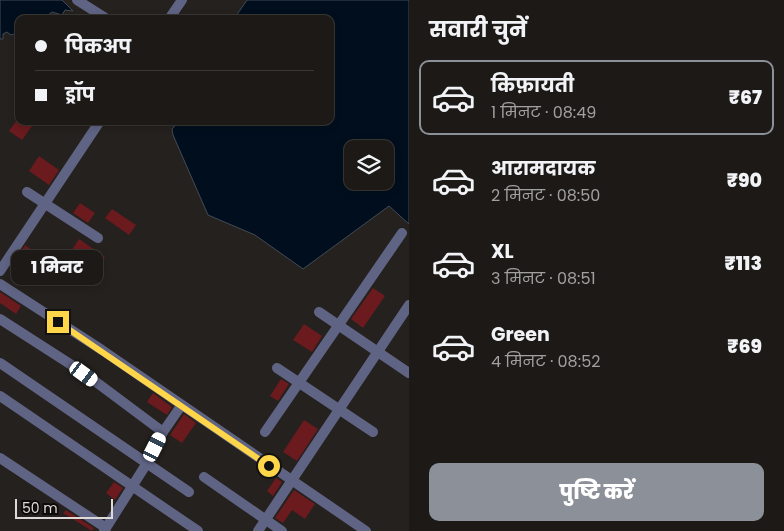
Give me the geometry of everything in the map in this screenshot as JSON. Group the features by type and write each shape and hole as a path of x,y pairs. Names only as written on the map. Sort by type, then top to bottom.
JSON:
{"street":[{"path":"77,0 101,15"},
{"path":"172,15 182,0"},
{"path":"0,271 97,125"},
{"path":"27,192 98,238"},
{"path":"265,432 402,233"},
{"path":"0,284 102,350 366,531"},
{"path":"258,531 409,305"},
{"path":"319,312 409,373"},
{"path":"0,319 84,374 163,432"},
{"path":"0,363 189,492"},
{"path":"277,368 373,432"},
{"path":"0,396 198,531"},
{"path":"0,458 105,530 133,487 163,432 182,406"},
{"path":"204,478 282,531"}],"water":[{"path":"0,0 62,0 73,11 65,10 62,15 52,12 48,15 15,15 15,34 11,35 7,32 3,34 3,39 0,39"},
{"path":"247,0 409,0 409,224 389,206 303,269 255,235 208,215 172,129 176,125 334,125 334,15 237,15"}],"building":[{"path":"15,123 15,125 32,126 22,140 9,131"},
{"path":"39,156 59,170 49,185 29,171"},
{"path":"80,203 95,213 88,223 73,213"},
{"path":"112,209 136,225 129,235 105,218"},
{"path":"79,239 105,257 85,285 60,268"},
{"path":"25,245 46,260 36,274 16,260"},
{"path":"373,288 385,296 363,328 351,319"},
{"path":"0,292 21,306 16,314 0,303"},
{"path":"304,324 322,336 312,352 293,340"},
{"path":"281,379 289,384 278,401 270,396"},
{"path":"153,393 172,407 167,415 147,402"},
{"path":"184,414 196,423 182,443 170,435"},
{"path":"304,420 318,429 297,461 283,452"},
{"path":"276,478 282,482 273,496 267,491"},
{"path":"114,482 123,488 115,500 106,493"},
{"path":"294,490 315,504 305,519 292,510 283,523 275,518"},
{"path":"66,510 94,528 92,531 63,513"}],"route":[{"path":"58,322 102,350 269,466"}]}
